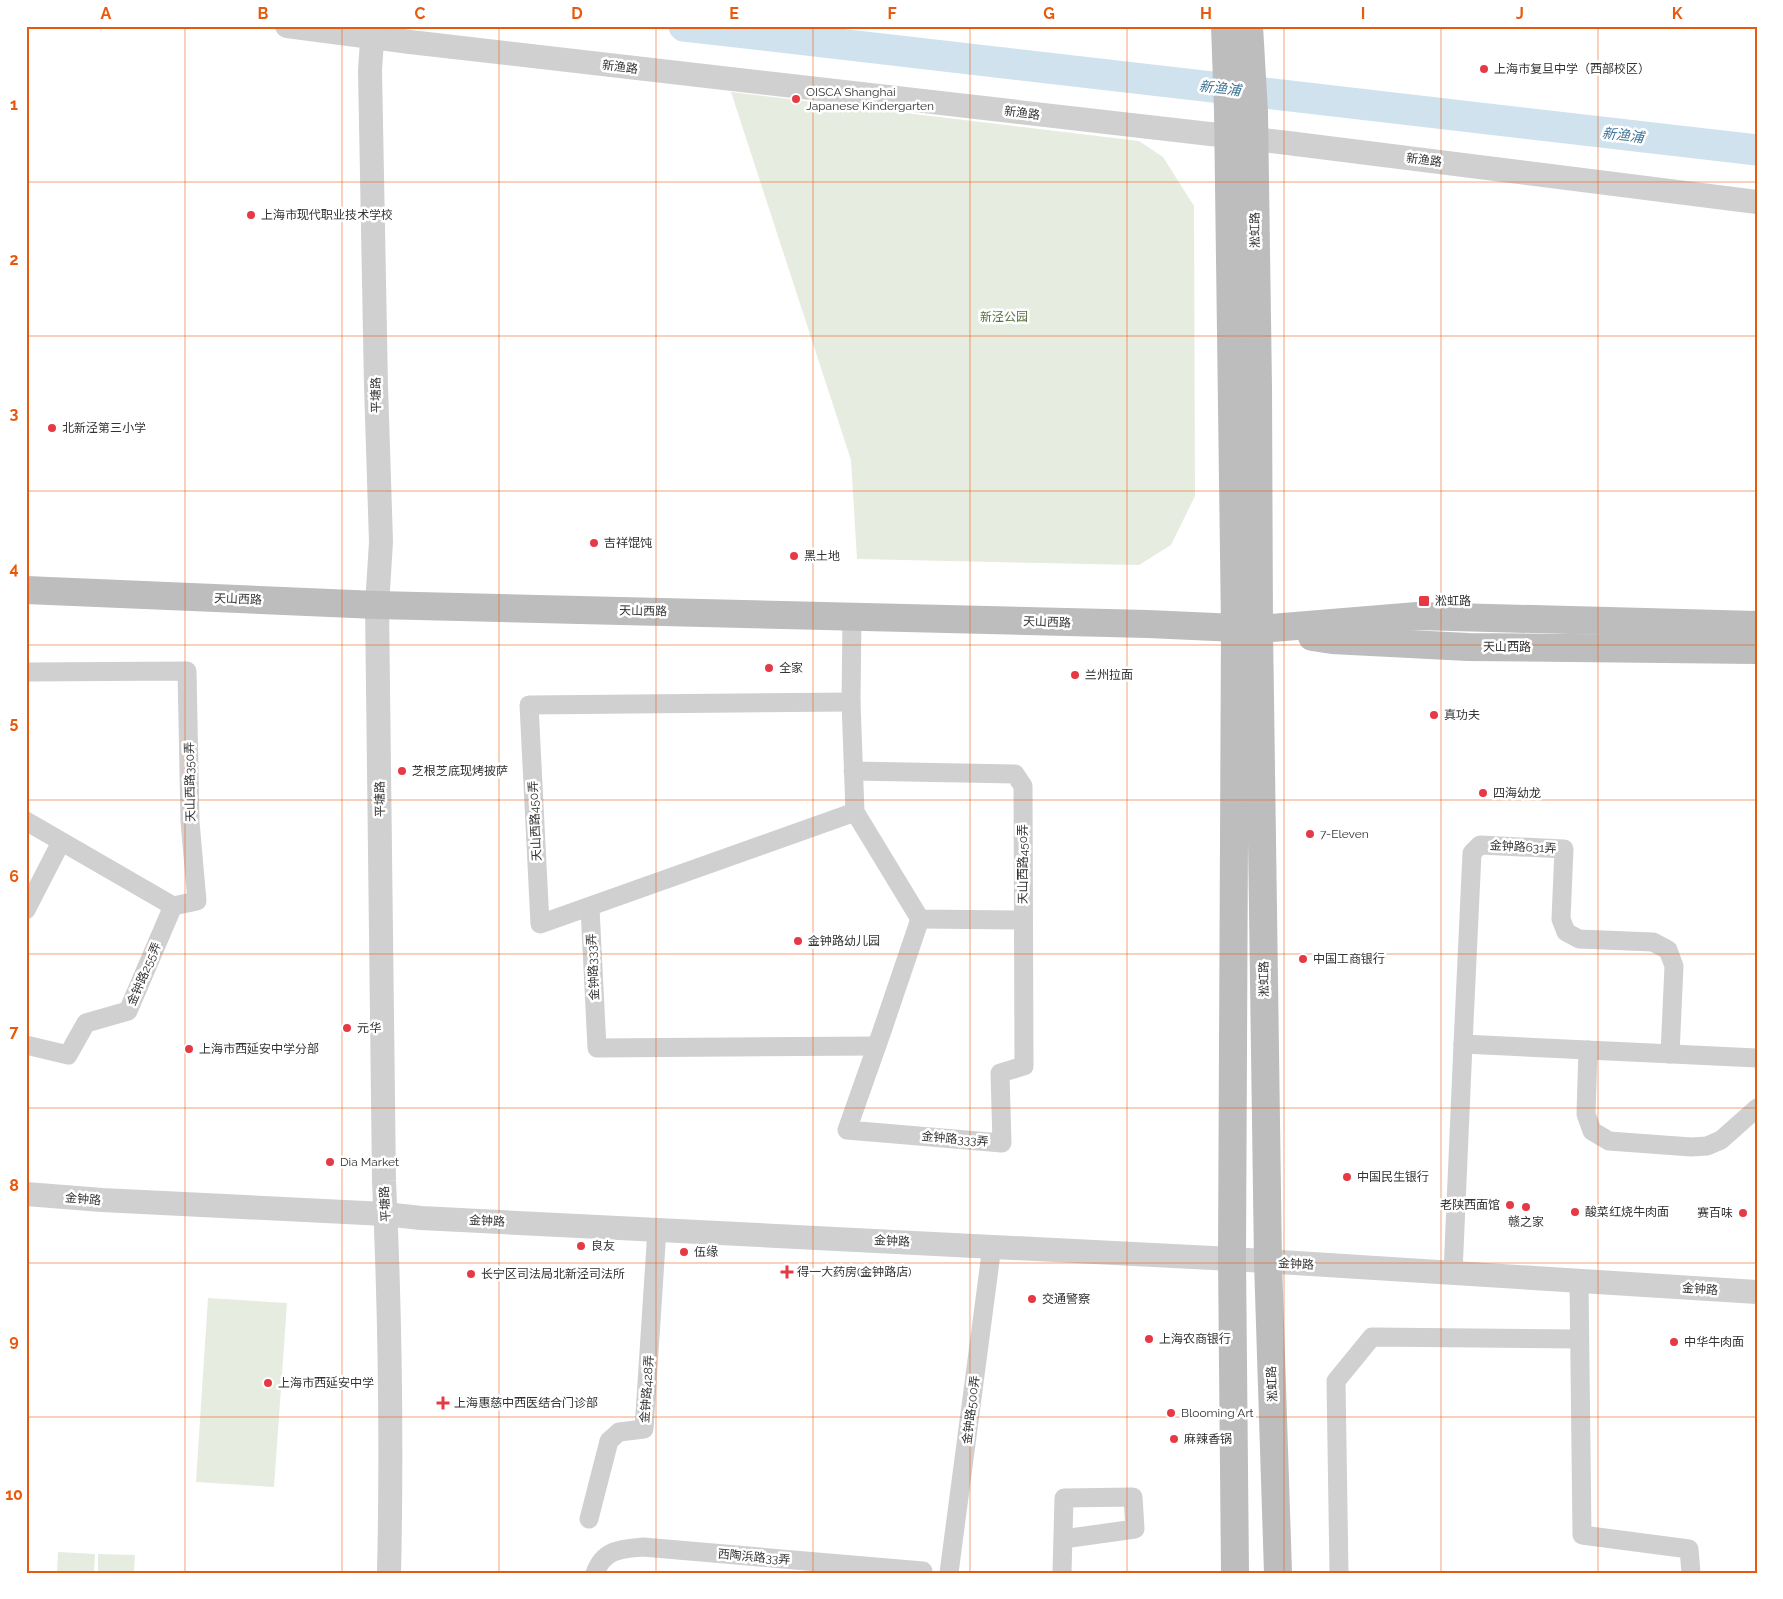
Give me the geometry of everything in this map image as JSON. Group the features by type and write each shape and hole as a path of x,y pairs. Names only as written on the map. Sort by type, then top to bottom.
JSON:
{"main road":[{"name":"淞虹路","path":"1225,26 1239,68 1241,111 1247,628 1278,1573"},
{"name":"淞虹路","path":"1239,68 1249,26"},
{"name":"天山西路","path":"26,590 377,605 1148,624 1247,628 1332,640 1468,647 1757,650"},
{"name":"天山西路","path":"1247,628 1417,616 1757,625"},
{"name":"淞虹路","path":"1235,1573 1232,1259 1247,628"}],"street":[{"name":"新渔路","path":"287,26 373,32 1757,202"},
{"name":"平塘路","path":"373,32 371,89 381,542 377,605 385,1214 388,1268 391,1492 389,1573"},
{"path":"852,617 851,702 856,812 920,920"},
{"name":"天山西路350弄","path":"26,672 187,671 190,822 197,901 173,906"},
{"name":"天山西路450弄","path":"851,702 529,705 540,924 590,908 856,812"},
{"name":"天山西路450弄","path":"853,771 1015,774 1023,786 1023,920 920,920"},
{"path":"26,821 173,906"},
{"path":"26,910 61,842"},
{"name":"金钟路631弄","path":"1453,1273 1472,853 1480,845 1564,849 1561,919 1566,932 1579,939 1653,942 1668,950 1674,966 1670,1054"},
{"name":"金钟路255弄","path":"26,1045 68,1055 86,1023 128,1011 173,906"},
{"name":"金钟路333弄","path":"590,908 596,1048 876,1046"},
{"name":"金钟路333弄","path":"920,920 846,1130 1002,1143 1000,1073 1024,1066 1023,920"},
{"path":"1463,1044 1757,1058"},
{"path":"1588,1050 1586,1114 1592,1130 1609,1141 1691,1147 1707,1146 1720,1140 1757,1108"},
{"name":"金钟路","path":"26,1194 102,1200 385,1214 421,1218 1232,1259 1757,1292"},
{"name":"金钟路428弄","path":"589,1519 609,1442 619,1432 644,1429 657,1230"},
{"name":"金钟路500弄","path":"949,1573 992,1246"},
{"path":"1578,1281 1582,1535 1689,1548 1691,1573"},
{"path":"1339,1573 1336,1381 1372,1337 1579,1339"},
{"path":"1062,1573 1063,1539"},
{"name":"西陶浜路33弄","path":"595,1573 599,1562 618,1549 643,1547 923,1572"}],"green space":[{"name":"新泾公园","path":"731,92 1139,141 1163,157 1194,206 1195,496 1171,545 1139,565 857,559 851,460"},
{"path":"208,1298 287,1303 274,1487 196,1482"},
{"path":"58,1552 95,1554 94,1573 57,1573"},
{"path":"98,1554 135,1555 134,1573 98,1573"}],"waterway":[{"name":"新渔浦","path":"684,26 1757,150"}],"place":[{"name":"上海市复旦中学（西部校区）","path":"1484,69"},
{"name":"OISCA Shanghai Japanese Kindergarten","path":"796,99"},
{"name":"上海市现代职业技术学校","path":"251,215"},
{"name":"北新泾第三小学","path":"52,428"},
{"name":"吉祥馄饨","path":"594,543"},
{"name":"黑土地","path":"794,556"},
{"name":"淞虹路","path":"1424,601"},
{"name":"全家","path":"769,668"},
{"name":"兰州拉面","path":"1075,675"},
{"name":"真功夫","path":"1434,715"},
{"name":"芝根芝底现烤披萨","path":"402,771"},
{"name":"四海幼龙","path":"1483,793"},
{"name":"7-Eleven","path":"1310,834"},
{"name":"金钟路幼儿园","path":"798,941"},
{"name":"中国工商银行","path":"1303,959"},
{"name":"元华","path":"347,1028"},
{"name":"上海市西延安中学分部","path":"189,1049"},
{"name":"Dia Market","path":"330,1162"},
{"name":"中国民生银行","path":"1347,1177"},
{"name":"老陕西面馆","path":"1510,1205"},
{"name":"赣之家","path":"1526,1207"},
{"name":"酸菜红烧牛肉面","path":"1575,1212"},
{"name":"赛百味","path":"1743,1213"},
{"name":"良友","path":"581,1246"},
{"name":"伍缘","path":"684,1252"},
{"name":"得一大药房(金钟路店)","path":"787,1272"},
{"name":"长宁区司法局北新泾司法所","path":"471,1274"},
{"name":"交通警察","path":"1032,1299"},
{"name":"上海农商银行","path":"1149,1339"},
{"name":"中华牛肉面","path":"1674,1342"},
{"name":"上海市西延安中学","path":"268,1383"},
{"name":"上海惠慈中西医结合门诊部","path":"443,1403"},
{"name":"Blooming Art","path":"1171,1413"},
{"name":"麻辣香锅","path":"1174,1439"}]}
